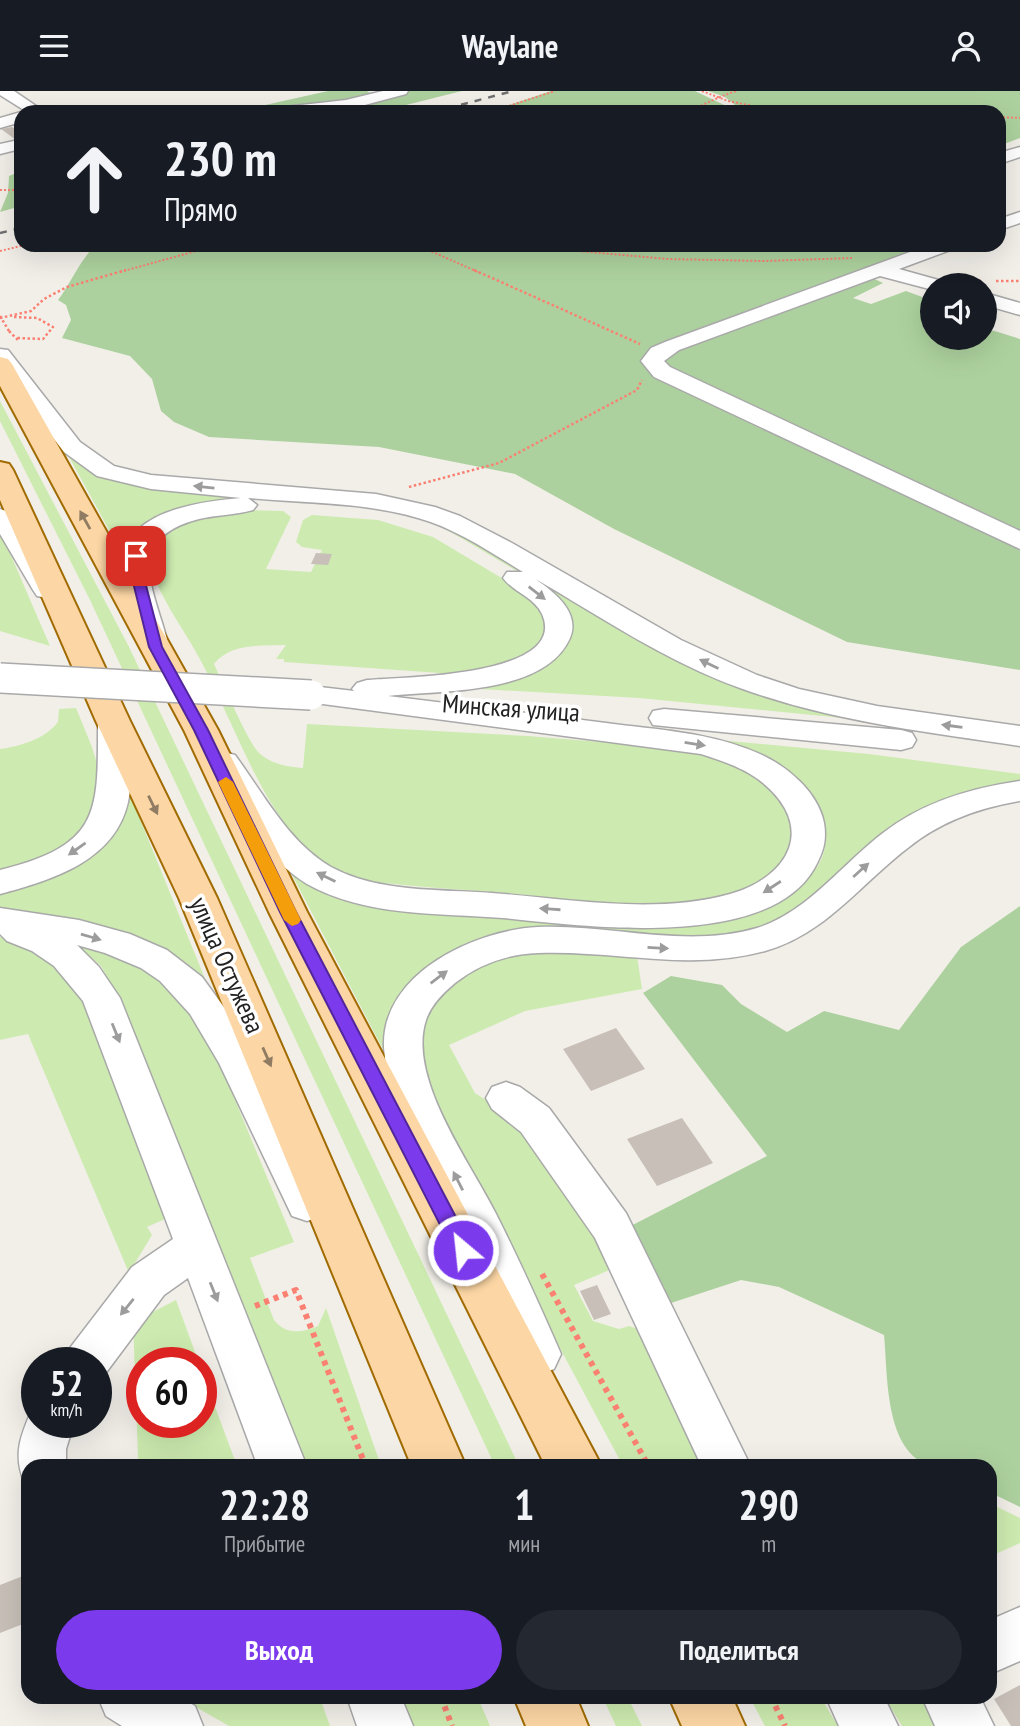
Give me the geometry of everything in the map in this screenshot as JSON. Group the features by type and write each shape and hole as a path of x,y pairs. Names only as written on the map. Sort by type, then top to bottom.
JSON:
{"main road":[{"path":"0,364 201,730 288,912 571,1459"},
{"name":"улица Остужева","path":"0,470 113,721 203,910 434,1459"},
{"path":"525,1704 532,1726"},
{"path":"547,1704 558,1726"},
{"path":"694,1704 704,1726"},
{"path":"703,1704 715,1726"}],"street":[{"path":"4,91 26,105"},
{"path":"346,105 401,91"},
{"path":"917,252 868,264 659,353 652,361 662,372 1020,541"},
{"path":"868,264 920,281"},
{"path":"997,302 1020,309"},
{"path":"8,341 72,447 107,471 151,482 376,501 426,512 451,521 503,549 671,646 747,681 792,696 877,716 1020,736"},
{"path":"155,647 136,570 136,556 141,543 152,531 190,513 244,506 345,510 407,521 428,528 471,550 539,593 552,606 559,627 554,643 536,660 512,672 480,680 311,695"},
{"path":"0,517 5,521 72,632"},
{"name":"Минская улица","path":"0,678 702,721 1020,752"},
{"path":"201,730 289,851 320,876 367,892 427,900 604,913 660,914 703,911 739,904 765,893 788,877 807,856 811,835 807,814 794,793 775,775 742,757 704,745 311,695"},
{"path":"0,883 52,865 74,853 103,827 111,804 114,781 113,721"},
{"path":"583,1459 502,1272 410,1086 403,1043 412,1011 429,984 456,964 490,948 514,943 537,940 591,941 696,950 736,946 766,938 798,923 820,908 912,827 968,802 1020,791"},
{"path":"0,921 69,931 119,944 154,960 182,979 199,998 228,1040 433,1459"},
{"path":"0,927 26,933 48,944 83,971 101,998 132,1072 280,1459"},
{"path":"506,1098 535,1119 611,1226 723,1459"},
{"path":"98,1347 148,1281 197,1247"},
{"path":"42,1459 45,1438"},
{"path":"997,1645 1020,1633"},
{"path":"137,1704 175,1726"},
{"path":"377,1704 385,1726"},
{"path":"857,1704 870,1726"},
{"path":"952,1704 966,1726"}],"path":[{"path":"511,105 555,91"},
{"path":"702,91 753,105"},
{"path":"702,105 712,102 716,97 737,91"},
{"path":"6,316 37,318 52,327 43,339 8,341 0,317 31,311 44,299 67,287 193,252"},
{"path":"432,252 659,353"},
{"path":"590,252 668,259 868,264"},
{"path":"997,282 1020,281"},
{"path":"402,489 499,463 637,390"},
{"path":"537,1264 645,1459"},
{"path":"225,1318 296,1290 363,1459"},
{"path":"444,1704 452,1726"},
{"path":"774,1704 785,1726"}],"green space":[{"path":"328,91 367,91 374,95 396,91 462,91 406,105 265,105"},
{"path":"551,91 695,91 724,105 510,105"},
{"path":"708,91 1020,91 1020,138 1006,143 1006,105 735,105 725,97"},
{"path":"14,174 14,208 0,212 8,193 9,176"},
{"path":"90,252 910,252 646,356 665,363 668,356 680,347 866,275 883,283 853,298 871,304 906,291 920,296 920,350 997,350 997,332 1020,339 1020,670 847,642 614,529 515,474 379,447 209,437 174,422 161,411 152,379 130,356 62,338 71,320 66,305 58,300"},
{"path":"0,401 129,647 516,1459 492,1459 90,600 0,421"},
{"path":"68,455 95,471 133,483 226,495 324,500 368,504 431,518 482,541 604,616 691,662 749,686 843,715 843,718 639,698 480,689 480,686 520,677 544,665 564,647 571,635 570,623 566,612 551,594 531,579 466,541 421,518 398,511 337,502 235,501 182,509 160,519 127,541 125,559"},
{"path":"249,510 283,511 291,517 266,569 311,572 322,550 302,547 296,542 303,520 312,515 378,520 433,537 520,589 532,598 547,618 542,646 498,667 454,674 284,662 284,659 276,659 286,645 247,647 228,652 214,664 247,734 258,752 268,759 285,766 303,768 307,724 528,736 686,749 719,758 760,776 791,806 795,842 776,868 760,881 733,893 702,901 670,904 602,903 384,883 354,878 326,867 299,842 266,795 202,663 157,584 148,554 164,532 194,517"},
{"path":"0,530 50,646 0,631"},
{"path":"76,708 102,780 91,825 61,850 0,873 0,749 24,744 39,737 58,722 59,709"},
{"path":"719,740 869,754 1020,774 1020,781 970,791 932,805 807,903 782,919 749,932 697,938 502,933 466,943 437,959 418,977 388,1059 288,867 544,917 793,891 821,861 825,843 822,821"},
{"path":"126,785 206,981 179,960 0,912 0,891 40,881"},
{"path":"1020,906 1020,1507 997,1496 997,1459 918,1459 904,1445 891,1410 884,1335 779,1287 741,1280 668,1304 619,1232 767,1156 643,993 671,976 722,985 741,1004 787,1032 824,1011 899,1030 961,947"},
{"path":"0,937 33,947 78,984 167,1218 147,1227 152,1235 129,1273 28,1034 0,1040"},
{"path":"74,943 123,956 176,991 213,1047 294,1242 250,1258 274,1320 289,1330 306,1330 318,1326 326,1308 379,1459 304,1459 123,1005 101,966"},
{"path":"538,950 637,956 642,989 525,1011 449,1045 475,1093 526,1126 600,1234 612,1269 574,1285 593,1321 619,1329 629,1326 638,1329 702,1459 619,1459 515,1264 432,1098 422,1062 422,1030 427,1015 435,1001 463,975 482,962"},
{"path":"176,1300 193,1347 134,1347 133,1322"},
{"path":"217,1412 234,1459 138,1459 137,1438 217,1438"},
{"path":"997,1507 1020,1518 1020,1543 997,1553"},
{"path":"190,1704 322,1704 330,1726 229,1726"},
{"path":"401,1704 481,1704 490,1726 410,1726"},
{"path":"606,1704 631,1704 642,1726 616,1726"},
{"path":"753,1704 825,1704 838,1726 765,1726"},
{"path":"889,1704 936,1704 950,1726 902,1726"}],"building":[{"path":"14,128 14,139 1,129"},
{"path":"316,553 332,554 328,565 311,564"},
{"path":"616,1028 645,1069 591,1091 563,1049"},
{"path":"682,1118 713,1163 657,1186 627,1139"},
{"path":"597,1285 611,1314 594,1320 580,1291"},
{"path":"21,1577 21,1625 0,1633 0,1585"},
{"path":"1020,1685 1020,1726 1011,1726 997,1704 997,1697"}],"railway":[{"path":"460,105 513,91"},
{"path":"0,233 14,230"}],"slow traffic":[{"path":"226,782 292,920"}],"route":[{"path":"136,556 136,570 155,647 201,730 288,912 463,1250"}]}
